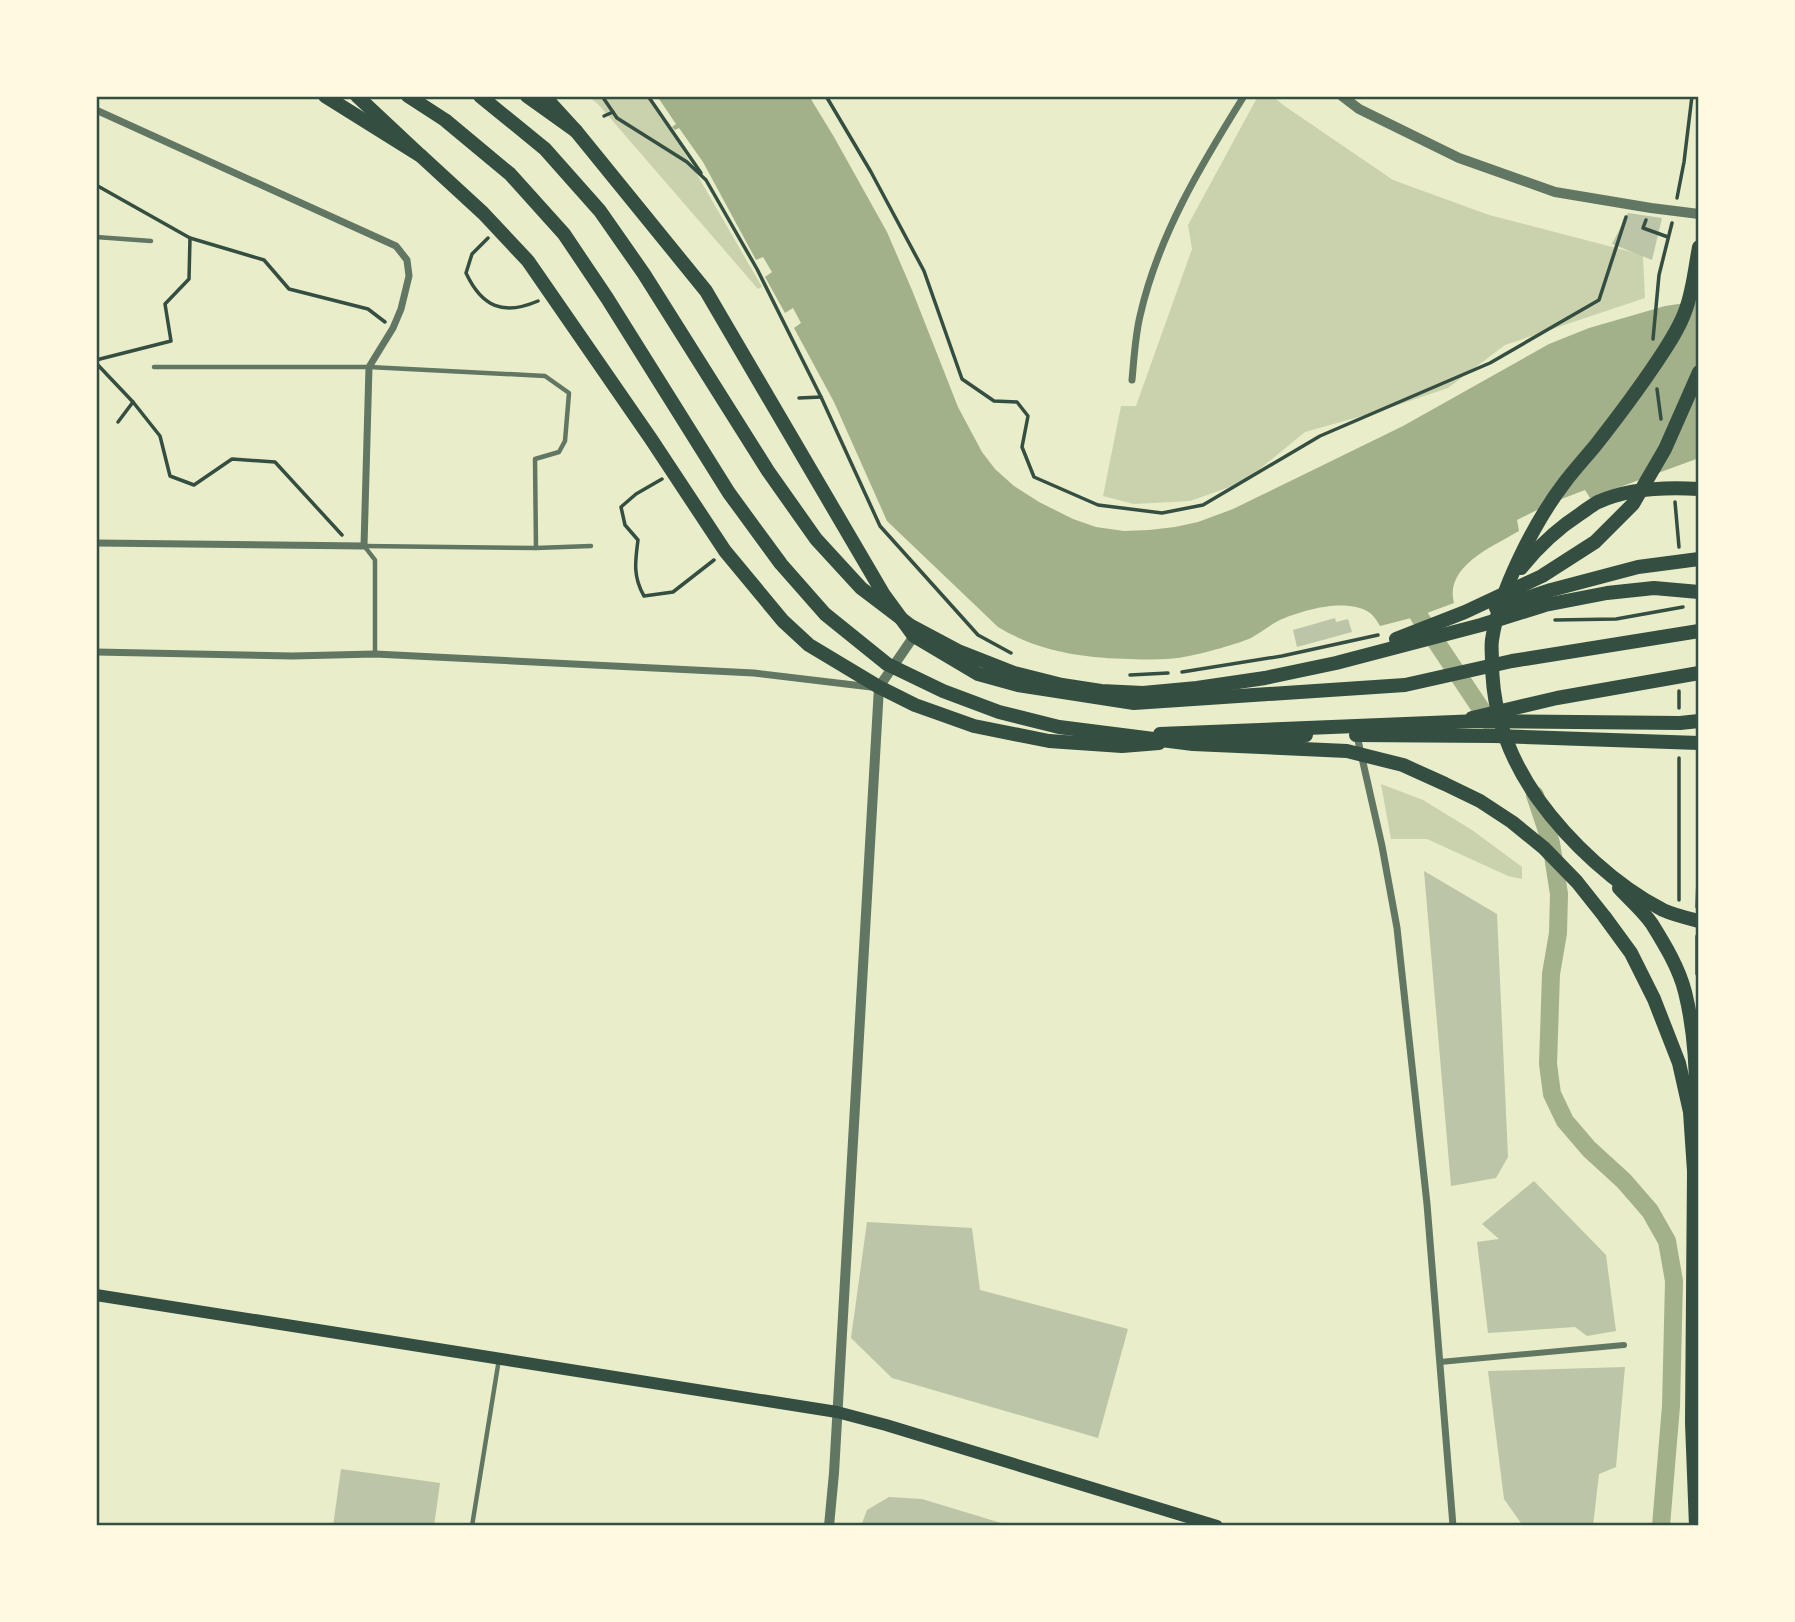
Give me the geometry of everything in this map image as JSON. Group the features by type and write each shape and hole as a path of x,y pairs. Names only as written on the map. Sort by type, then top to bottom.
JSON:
{"main road":[{"path":"325,96 421,156"},
{"path":"357,96 483,213 528,261 725,551 783,621 809,645 915,705 974,726 1049,741 1122,746 1432,727 1557,698 1699,673"},
{"path":"408,96 445,120 510,174 564,234 651,366 729,493 781,564 825,614 887,664 943,691 999,712 1059,727 1193,744 1347,751 1403,765 1480,801 1544,848 1577,882 1631,953 1654,999 1679,1063 1690,1111 1694,1171"},
{"path":"480,96 545,149 600,211 644,274 768,471 816,539 861,588 911,626 958,651 1014,673 1062,685 1101,691 1143,693 1265,678 1336,663 1557,603 1607,593 1654,588 1699,592"},
{"path":"527,96 576,131"},
{"path":"544,96 576,131 706,291 884,595 915,636 978,674 1018,685 1134,703 1405,685 1512,661 1699,631"},
{"path":"1696,1526 1692,1423 1697,1083 1685,991 1651,922 1547,812 1527,783 1507,744 1497,713 1492,678 1492,640 1501,603 1539,519 1642,384 1668,345 1686,310 1699,247"},
{"path":"1336,663 1465,612 1542,576 1595,542 1633,504 1665,449 1699,372"},
{"path":"1510,582 1537,548 1566,523 1598,502 1636,491 1676,487 1699,489"},
{"path":"1336,663 1551,590 1638,567 1699,559"},
{"path":"1123,736 1479,721 1699,721"},
{"path":"1123,736 1494,736 1699,743"},
{"path":"1584,852 1622,884 1665,911 1699,921"},
{"path":"96,1295 837,1412 1217,1526"}],"street":[{"path":"1132,380 1140,314 1167,235 1196,174 1244,96"},
{"path":"1342,96 1359,109 1459,158 1555,192 1699,214"},
{"path":"96,110 396,246 407,260 409,276 393,328 369,367 364,547 96,543"},
{"path":"829,1526 879,687 915,636"},
{"path":"96,652 292,656 375,654 754,673 879,687"},
{"path":"1356,732 1382,846 1397,928 1427,1204 1453,1526"},
{"path":"1440,1362 1624,1345"}],"lane":[{"path":"96,237 151,241"},
{"path":"154,367 369,367 545,376 569,393 565,441 559,452 535,459 536,548"},
{"path":"364,547 591,547"},
{"path":"364,547 375,559 375,654"},
{"path":"472,1526 499,1358"}],"path":[{"path":"610,96 604,99 617,118 687,162 706,180"},
{"path":"649,96 706,180 757,269 821,397 880,526 978,635 1014,655"},
{"path":"827,96 924,271 962,379 994,401 1017,402 1028,416 1022,447 1034,477 1098,505 1162,513 1203,505 1320,436 1490,363 1599,300 1629,205"},
{"path":"604,116 613,112"},
{"path":"96,185 190,238 264,260 289,289 368,309 393,328"},
{"path":"1651,208 1643,228 1668,237"},
{"path":"497,230 472,254 466,273 473,288 485,302 505,308 523,307 551,293"},
{"path":"190,238 189,279 165,304 172,341 96,362 160,436 170,475 194,485 232,459 275,462 352,546"},
{"path":"799,398 821,397"},
{"path":"118,422 133,402"},
{"path":"673,473 636,494 621,507 625,525 638,540 636,581 644,596 673,592 725,551"},
{"path":"1128,675 1180,673 1282,656 1386,634"}],"shaded area":[{"path":"588,96 649,96 762,287 758,289 598,104"},
{"path":"657,96 809,96 887,232 958,407 982,452 995,469 1014,486 1073,519 1096,527 1124,531 1175,527 1233,509 1403,426 1549,344 1589,328 1665,306 1699,301 1699,458 1590,498 1585,490 1517,520 1519,531 1473,559 1456,578 1454,603 1419,616 1380,626 1371,614 1361,608 1337,606 1311,609 1278,621 1238,643 1196,655 1168,659 1096,657 1046,648 998,627 887,521 834,402 794,328 801,323 793,308 785,313 765,277 772,272 763,257 756,260 703,162 679,128 675,130 672,127 676,124"},
{"path":"1258,96 1272,96 1393,180 1489,215 1643,255 1645,298 1505,345 1448,388 1305,432 1244,482 1190,501 1134,504 1103,496 1121,406 1136,406 1192,249 1188,225"},
{"path":"1381,784 1423,800 1472,830 1522,867 1522,879 1508,876 1427,839 1391,839"}],"building":[{"path":"1628,213 1662,218 1652,260 1612,244"},
{"path":"1335,618 1336,622 1348,619 1352,632 1297,647 1293,630"},
{"path":"1424,871 1497,914 1508,1157 1496,1178 1451,1186"},
{"path":"1534,1181 1606,1255 1616,1331 1587,1336 1575,1327 1488,1333 1477,1242 1499,1239 1482,1224"},
{"path":"867,1222 972,1228 980,1290 1128,1329 1098,1438 892,1378 851,1338"},
{"path":"1625,1367 1616,1467 1599,1474 1593,1526 1523,1526 1504,1499 1488,1371"},
{"path":"341,1469 440,1483 434,1526 333,1526"},
{"path":"889,1497 922,1499 1011,1526 861,1526 867,1510"}],"waterway":[{"path":"1410,594 1419,616 1493,727"},
{"path":"1535,795 1551,843 1559,894 1558,933 1551,974 1548,1064 1552,1094 1565,1121 1650,1211 1667,1241 1674,1281 1671,1406 1661,1526"}]}
